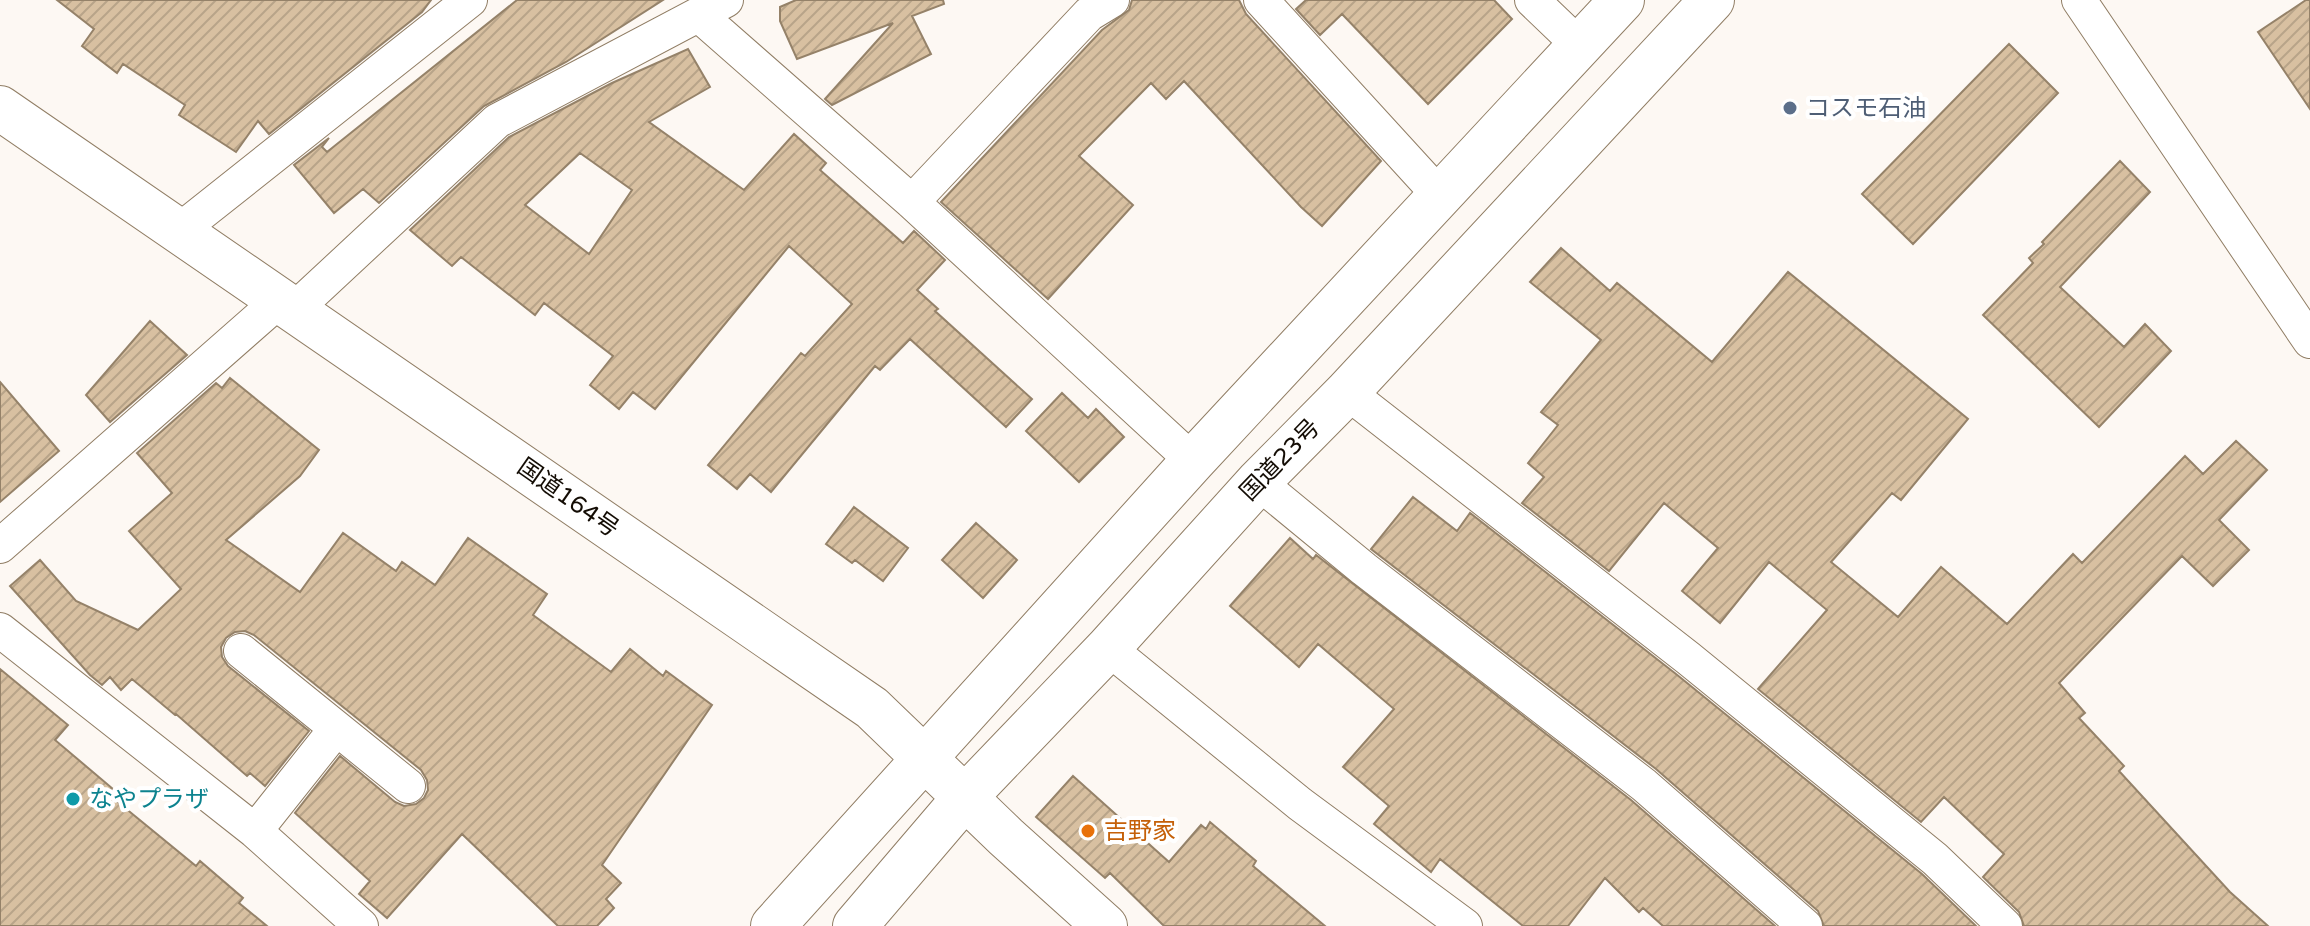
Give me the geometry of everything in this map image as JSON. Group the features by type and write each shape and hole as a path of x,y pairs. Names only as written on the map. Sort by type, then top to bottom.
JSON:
{"highway":[{"path":"773,926 1193,461 1622,0"},
{"name":"国道23号","path":"855,926 966,796 1108,648 1258,482 1347,392 1712,0"},
{"name":"国道164号","path":"0,108 872,708 1006,837 1105,926"}],"street":[{"path":"180,230 470,0"},
{"path":"912,202 1089,14 1112,0"},
{"path":"1261,0 1441,197"},
{"path":"1532,0 1580,46"},
{"path":"2079,0 2310,341"},
{"path":"0,546 288,304 497,121 713,7 912,202 1193,461"},
{"path":"1347,392 1688,658 1935,859 2005,926"},
{"path":"1258,482 1364,569 1644,785 1805,926"},
{"path":"0,630 255,831 361,926"},
{"path":"1108,648 1300,804 1465,926"},
{"path":"241,651 408,786"},
{"path":"255,831 336,729"}],"building":[{"path":"57,0 431,0 422,12 269,134 258,121 236,152 179,115 185,105 123,64 117,73 82,46 94,29"},
{"path":"517,0 663,0 566,62 484,106 379,203 363,189 334,213 294,165 329,138 322,147 327,152"},
{"path":"796,0 943,0 944,4 912,16 931,54 832,105 825,99 893,23 797,59 780,21 780,7"},
{"path":"1132,0 1239,0 1246,14 1381,161 1322,226 1184,81 1166,99 1151,83 1079,156 1133,205 1048,299 941,202 1102,30 1129,10"},
{"path":"1306,0 1494,0 1512,19 1428,104 1342,14 1320,35 1296,9"},
{"path":"2310,0 2310,109 2258,32"},
{"path":"2009,44 2058,93 1913,244 1862,194"},
{"path":"688,49 710,87 649,122 744,190 794,134 826,163 820,170 903,243 914,231 945,260 917,290 938,309 935,311 1032,399 1006,427 910,339 880,370 875,366 771,492 750,474 737,489 708,465 801,353 805,356 852,304 789,246 655,409 633,392 619,409 590,385 613,356 544,303 535,315 461,257 452,266 410,230 509,137 612,83","holes":["580,153 632,190 589,254 525,205"]},
{"path":"2120,161 2150,192 2060,287 2124,347 2145,324 2171,351 2099,427 1983,315 2033,263 2029,258 2044,244 2042,242"},
{"path":"1561,248 1610,291 1617,283 1712,362 1788,272 1968,419 1901,500 1892,493 1831,562 1898,617 1941,567 2007,624 2073,554 2082,563 2185,456 2203,474 2236,441 2267,470 2219,520 2249,550 2213,586 2182,556 2059,683 2085,713 2079,718 2124,766 2119,771 2230,892 2268,926 2024,926 2019,912 1983,877 2004,854 1944,797 1921,822 1758,689 1827,610 1769,562 1720,623 1682,591 1718,548 1664,503 1609,571 1522,503 1544,477 1528,463 1558,425 1541,412 1601,340 1530,282"},
{"path":"150,321 187,355 110,422 86,395"},
{"path":"230,378 319,450 300,476 226,540 300,592 343,533 396,571 402,562 435,585 468,538 547,594 533,615 611,672 630,649 663,676 666,671 712,705 602,865 621,883 606,899 614,908 597,926 558,926 462,834 387,918 359,894 370,881 295,813 340,756 404,806 416,804 428,790 421,770 254,635 245,631 235,632 226,638 221,647 222,657 228,666 309,731 265,786 250,773 247,776 132,679 121,690 110,677 102,685 10,586 40,560 76,601 138,630 181,589 129,531 172,493 137,453 216,383 222,388"},
{"path":"0,382 59,451 0,502"},
{"path":"1062,393 1088,418 1096,409 1124,437 1079,482 1026,431"},
{"path":"1413,497 1457,531 1470,513 1676,674 1922,874 1976,926 1824,926 1818,911 1656,769 1371,549"},
{"path":"854,507 908,548 883,581 826,544"},
{"path":"976,523 1017,560 983,598 942,560"},
{"path":"1290,538 1313,559 1316,555 1631,800 1775,926 1663,926 1643,908 1639,912 1605,878 1568,926 1523,926 1440,859 1431,872 1374,824 1389,806 1343,767 1394,709 1318,644 1299,667 1230,606"},
{"name":"なやプラザ","path":"0,669 68,725 55,740 113,789 108,794 196,866 200,861 243,898 239,903 267,926 0,926"},
{"path":"1073,776 1169,862 1201,825 1206,829 1210,822 1256,861 1253,866 1325,926 1164,926 1110,873 1105,878 1036,817"}],"place":[{"name":"コスモ石油","path":"1790,108"},
{"name":"なやプラザ","path":"73,799"},
{"name":"吉野家","path":"1088,831"}]}
